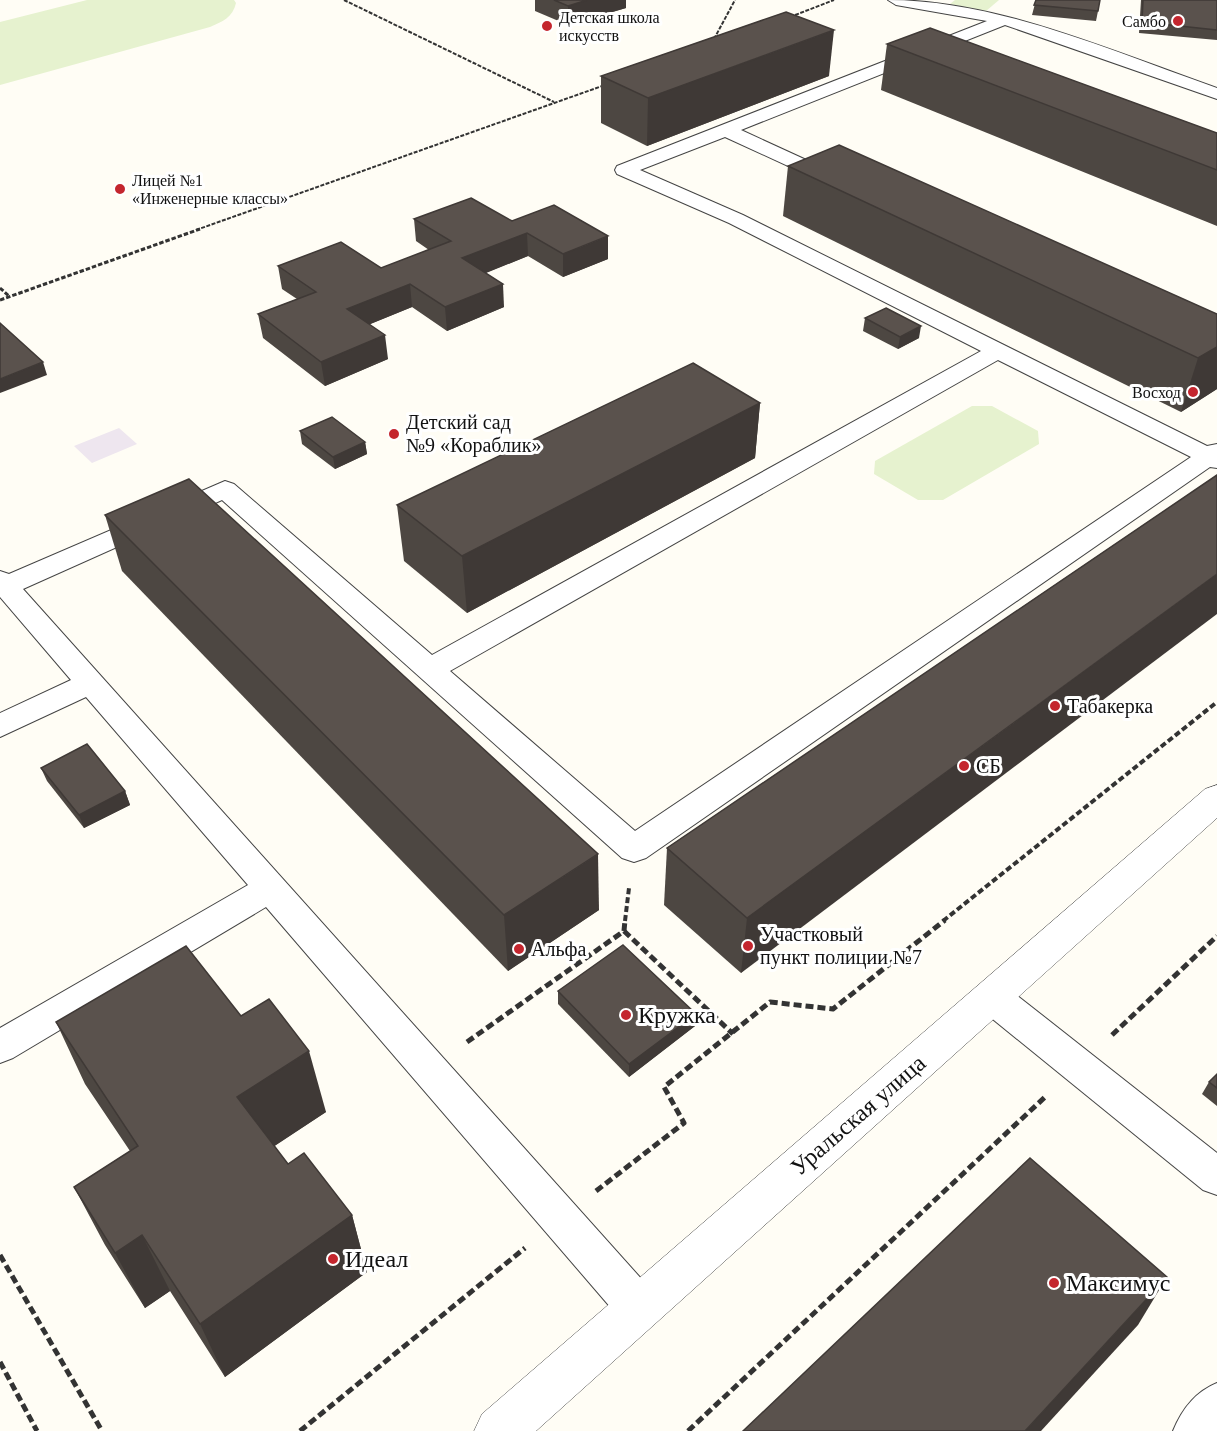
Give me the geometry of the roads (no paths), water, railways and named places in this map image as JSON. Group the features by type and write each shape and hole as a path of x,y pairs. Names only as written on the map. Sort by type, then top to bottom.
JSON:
{"street":[{"name":"Уральская улица","path":"499,1431 1217,798"}],"lane":[{"path":"896,0 1005,20 1217,94"},
{"path":"1005,20 624,170 736,219 997,351 1214,456"},
{"path":"724,130 854,189"},
{"path":"430,669 997,351"},
{"path":"639,1308 2,583 225,489 634,849 1214,456"},
{"path":"0,726 90,682"},
{"path":"0,1047 271,888"},
{"path":"992,997 1217,1177"},
{"path":"1195,1431 1217,1405"}],"place":[{"name":"Самбо","path":"1178,21"},
{"name":"Детская школа искусств","path":"547,26"},
{"name":"Лицей №1 «Инженерные классы»","path":"120,189"},
{"name":"Восход","path":"1193,392"},
{"name":"Детский сад №9 «Кораблик»","path":"394,434"},
{"name":"Табакерка","path":"1055,706"},
{"name":"СБ","path":"964,766"},
{"name":"Участковый пункт полиции №7","path":"748,946"},
{"name":"Альфа","path":"519,949"},
{"name":"Кружка","path":"626,1015"},
{"name":"Идеал","path":"333,1259"},
{"name":"Максимус","path":"1054,1283"}]}
